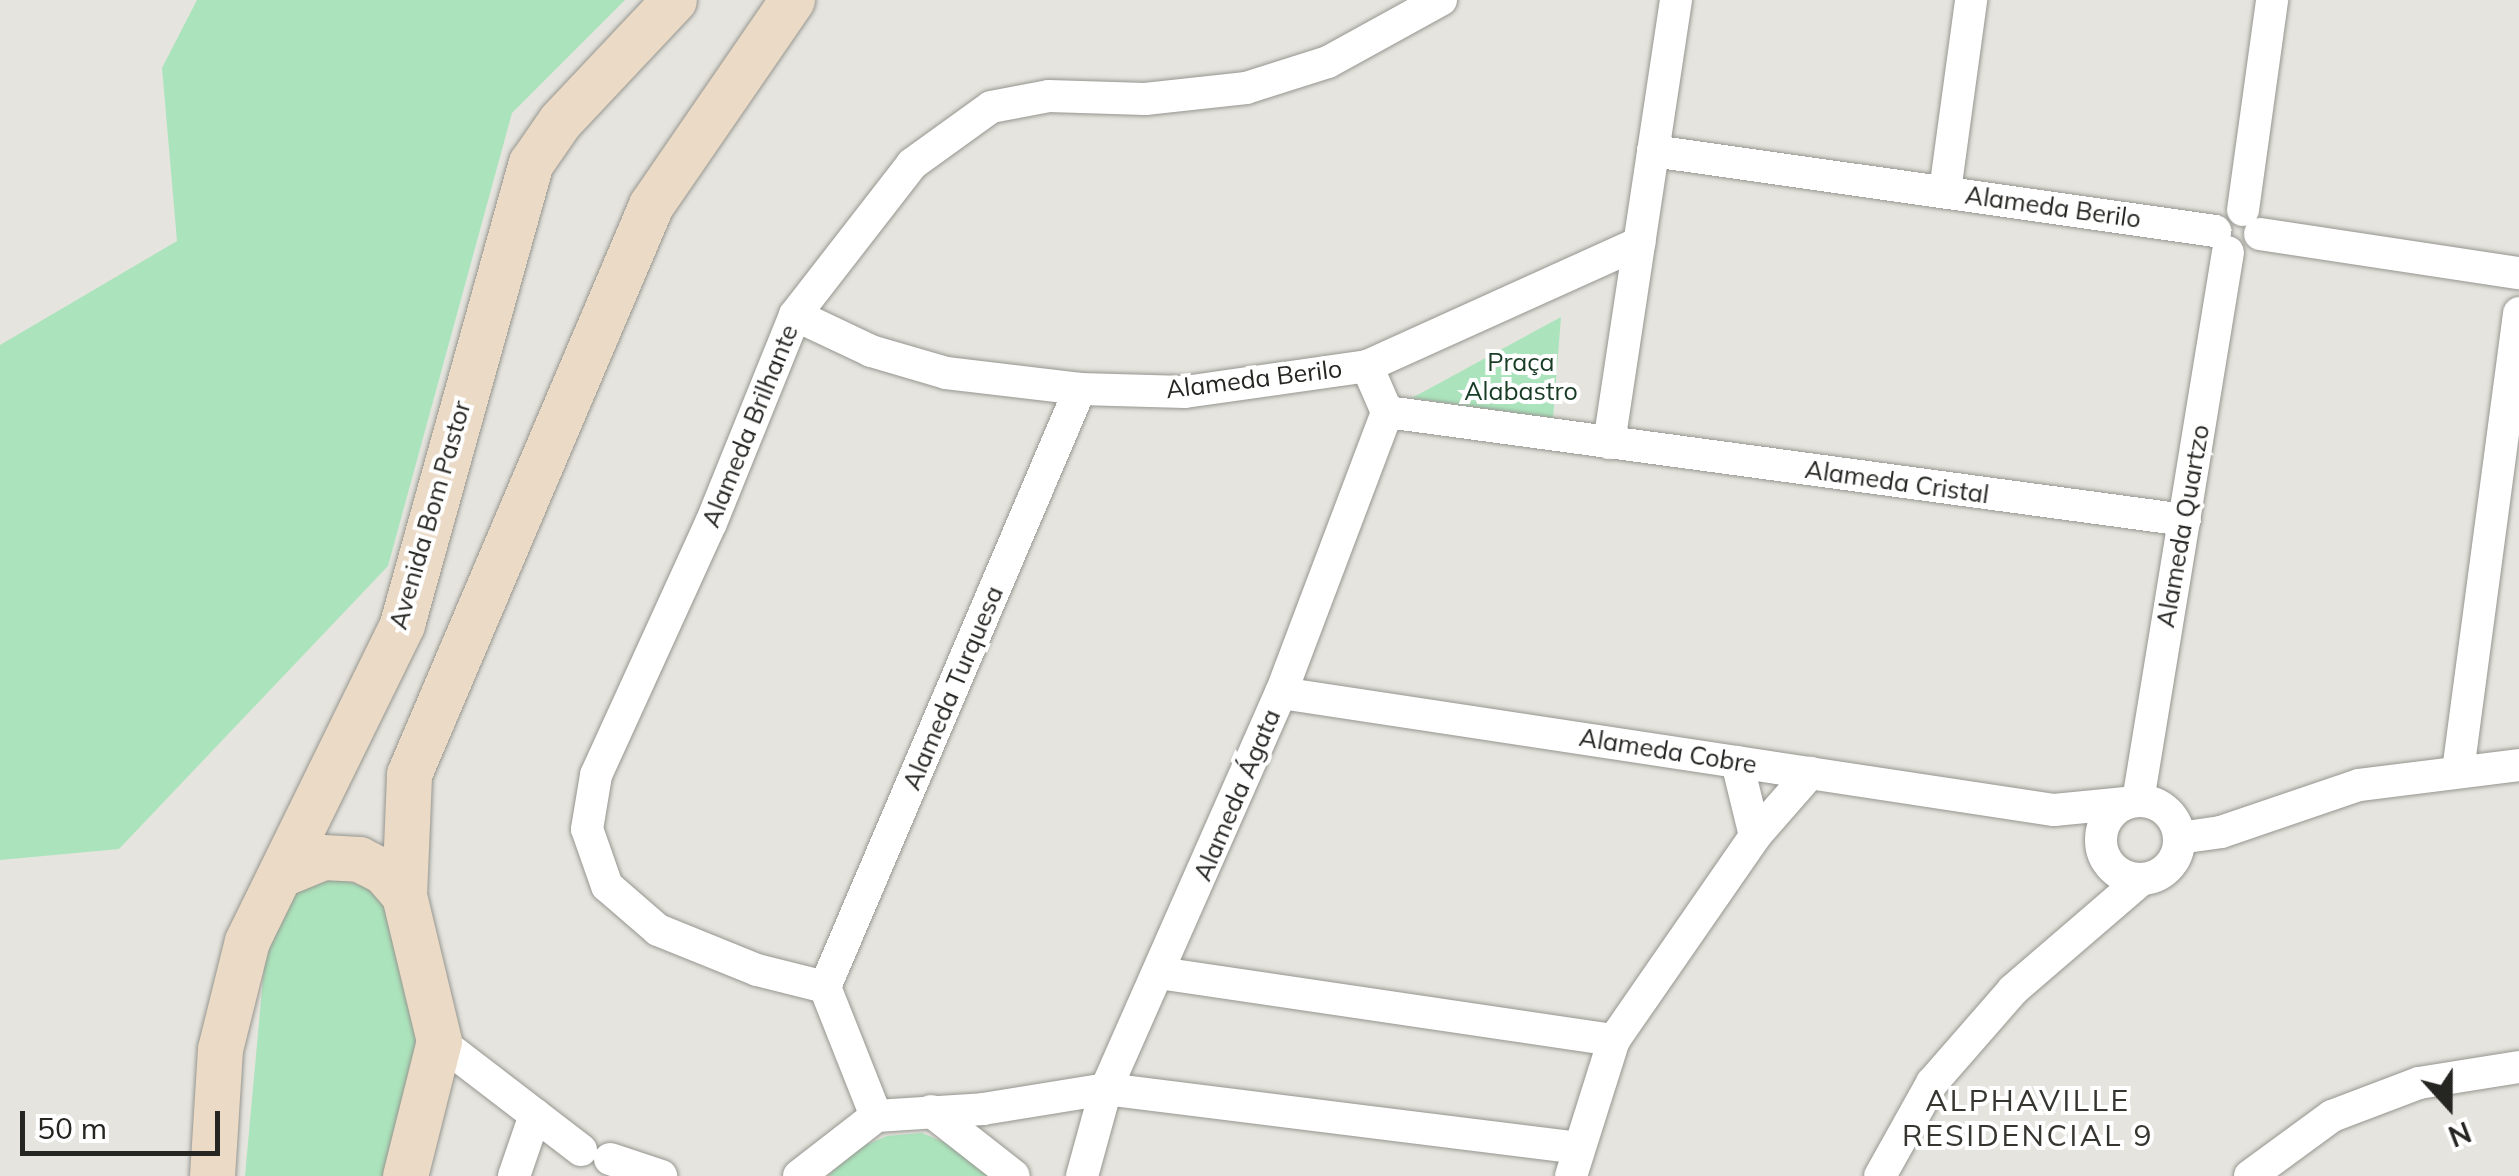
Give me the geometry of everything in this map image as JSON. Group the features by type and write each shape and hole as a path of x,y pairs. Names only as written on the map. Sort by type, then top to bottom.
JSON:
{"street":[{"name":"Avenida Bom Pastor","path":"212,1176 228,1006 247,941 402,624 531,163 560,121 674,0"},
{"path":"405,1176 439,1041 404,896 410,774 651,205 792,0"},
{"name":"Alameda Brilhante","path":"825,987 757,970 658,930 607,886 587,829 596,775 711,523 794,315 912,164 991,107 1049,96 1145,100 1246,88 1328,62 1440,0"},
{"path":"1367,366 1388,412 1609,443 1676,0"},
{"path":"1945,192 1971,0"},
{"path":"2222,242 2249,252 2272,0"},
{"name":"Alameda Berilo","path":"1653,150 1945,192 2222,242"},
{"path":"2252,222 2519,273"},
{"name":"Alameda Berilo","path":"794,315 871,350 946,372 1080,389 1185,392 1367,366 1639,242"},
{"name":"Alameda Quartzo","path":"2132,802 2185,520 2222,242"},
{"path":"2458,772 2519,312"},
{"name":"Alameda Turquesa","path":"825,987 1080,389"},
{"name":"Alameda Ágata","path":"1082,1176 1106,1090 1281,693 1388,412"},
{"name":"Alameda Cristal","path":"1609,443 2185,520"},
{"name":"Alameda Cobre","path":"1281,693 2054,810 2132,802"},
{"path":"1736,762 1755,836"},
{"path":"1880,1176 1932,1083 2014,990 2176,850 2359,785 2519,765"},
{"path":"800,1176 876,1116 1106,1090 1574,1162 1614,1040 1755,836 1810,773"},
{"path":"2073,936 2105,853 2107,818 2132,802 2170,815 2176,850"},
{"name":"Alameda Cobre","path":"2054,810 2105,853"},
{"path":"2105,853 2142,879"},
{"path":"282,874 323,858 359,859 384,872 404,896"},
{"path":"1160,973 1614,1040"},
{"path":"825,987 876,1116"},
{"path":"439,1041 595,1154 660,1176"},
{"path":"2250,1176 2332,1116 2419,1083 2519,1067"},
{"path":"931,1111 1014,1176"},
{"path":"514,1176 535,1114"}],"green space":[{"path":"197,0 625,0 512,113 388,566 119,849 0,860 0,345 177,241 162,68"},
{"name":"Praça Alabastro","path":"1561,317 1553,418 1412,398"},
{"path":"341,879 392,896 419,1024 391,1176 245,1176 265,957 301,881"},
{"path":"922,1133 960,1149 994,1176 828,1176 857,1149 887,1136"}],"district":[{"name":"ALPHAVILLE RESIDENCIAL 9","path":"2028,1117"}]}
